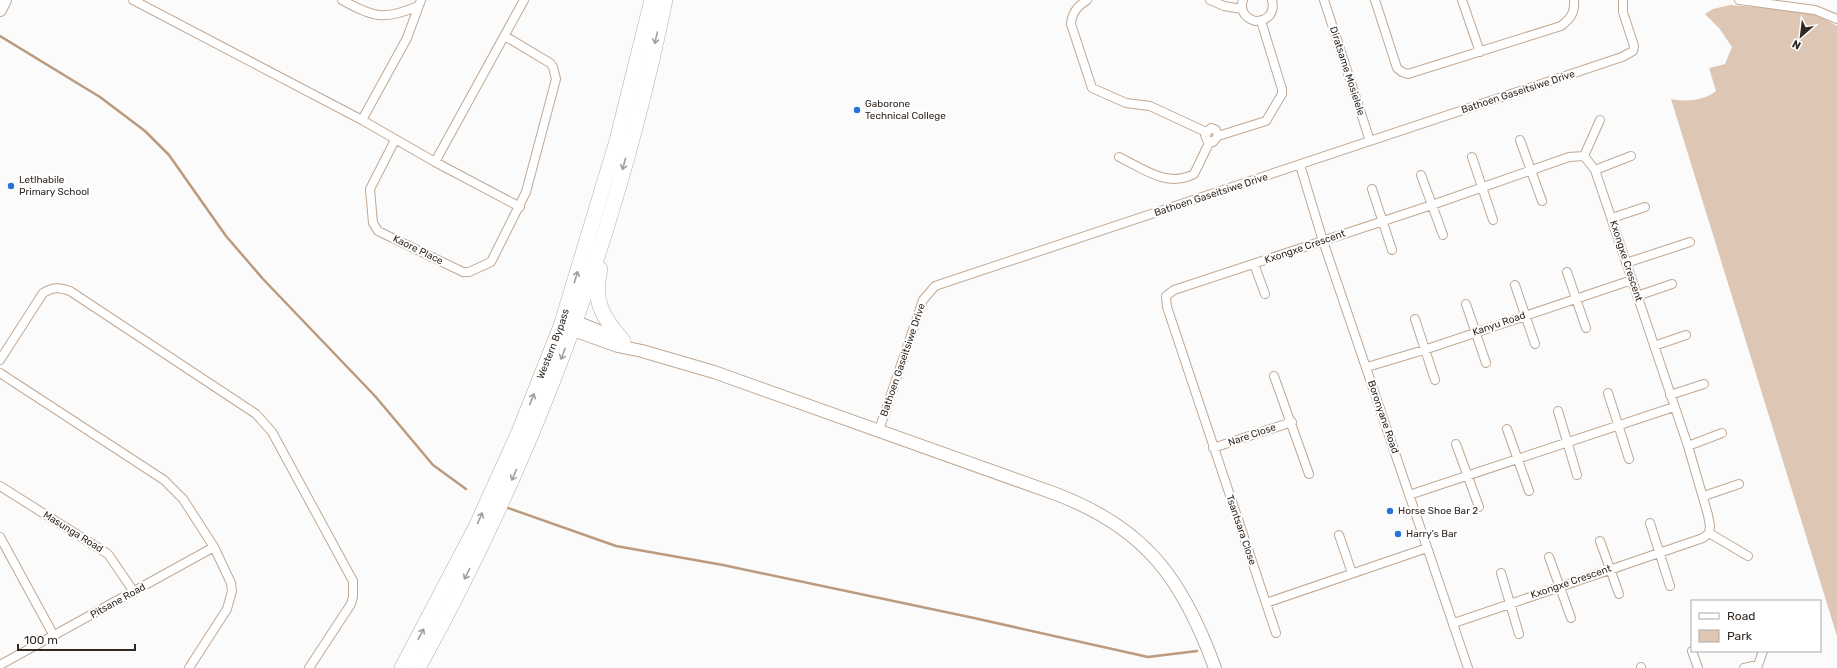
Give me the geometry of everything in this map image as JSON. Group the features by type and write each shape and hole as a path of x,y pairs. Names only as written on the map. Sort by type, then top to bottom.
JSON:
{"highway":[{"name":"Western Bypass","path":"402,668 476,527 568,324 652,0"},
{"name":"Western Bypass","path":"418,668 487,534 530,438 568,324 614,203 645,86 665,0"},
{"path":"614,203 597,277 597,290 598,302 602,313 623,341"}],"street":[{"path":"0,10 5,0"},
{"path":"133,0 362,120 435,162 520,207 529,184 556,79 553,67 550,63 504,36"},
{"path":"342,0 362,11 390,17 400,15 419,3"},
{"path":"435,162 524,0"},
{"path":"1087,0 1076,8 1071,24 1092,88 1126,103 1150,106 1206,132 1214,129 1218,136"},
{"path":"1210,0 1224,6 1242,9"},
{"path":"1242,0 1242,9 1249,19 1261,21 1271,13 1273,0"},
{"name":"Diratsame Mosielele","path":"1324,0 1370,141"},
{"path":"1375,0 1397,68 1408,74 1560,26 1568,21 1575,12 1574,0"},
{"path":"1462,0 1480,52"},
{"name":"Bathoen Gaseitsiwe Drive","path":"879,430 923,300 935,286 1607,62 1633,51 1634,46 1623,12 1623,0"},
{"path":"1739,0 1815,10 1837,18"},
{"path":"362,120 407,38 419,3"},
{"path":"1210,142 1216,141 1218,136 1266,121 1282,94 1282,89 1261,21"},
{"path":"1584,156 1600,120"},
{"path":"1206,132 1206,138 1210,142"},
{"name":"Kaore Place","path":"396,140 370,189 374,222 378,231 463,272 470,272 491,262 520,207"},
{"path":"1520,140 1542,201"},
{"path":"1119,157 1167,180 1176,180 1194,174 1210,142"},
{"name":"Kxongxe Crescent","path":"1166,296 1174,290 1483,188 1569,157 1584,156 1595,170 1688,446 1704,496 1710,526 1709,533 1703,538 1659,551 1454,623"},
{"path":"1595,170 1631,156"},
{"path":"1472,157 1493,220"},
{"name":"Boronyane Road","path":"1300,165 1323,241 1367,367 1427,548 1454,623 1468,668"},
{"path":"1420,175 1443,235"},
{"path":"1372,189 1381,222 1392,250"},
{"path":"1612,218 1645,207"},
{"path":"1626,263 1690,242"},
{"path":"1254,264 1265,294"},
{"path":"1567,272 1586,328"},
{"name":"Kanyu Road","path":"1367,367 1424,350 1576,297 1632,280"},
{"path":"1637,296 1672,284"},
{"path":"1515,285 1535,344"},
{"path":"0,360 43,292 52,288 61,287 70,291 256,414 272,432 353,581 353,597 351,604 310,668"},
{"name":"Tsantsara Close","path":"1166,296 1167,307 1276,634"},
{"path":"1466,304 1486,363"},
{"path":"1415,319 1424,350 1436,380"},
{"path":"568,324 623,341 642,351"},
{"path":"568,324 618,346 642,351 714,372 1062,496 1091,508 1109,519 1143,544 1173,580 1202,633 1214,668"},
{"path":"1654,346 1686,334"},
{"path":"0,373 164,480 175,489 183,499 214,548 231,583 231,599 227,609 189,668"},
{"path":"1274,376 1292,422 1309,474"},
{"path":"1670,395 1704,384"},
{"path":"1608,393 1629,459"},
{"path":"1409,495 1674,407"},
{"path":"1558,410 1577,475"},
{"name":"Nare Close","path":"1213,448 1292,422"},
{"path":"1507,429 1529,491"},
{"path":"1688,446 1722,433"},
{"path":"1456,444 1479,507"},
{"path":"1704,496 1739,484"},
{"name":"Masunga Road","path":"0,486 108,554 134,592"},
{"path":"1650,524 1670,586"},
{"path":"1709,533 1748,556"},
{"path":"1339,535 1352,573"},
{"path":"0,537 54,636"},
{"path":"1600,541 1619,594"},
{"name":"Pitsane Road","path":"0,665 214,548"},
{"path":"1266,603 1427,548"},
{"path":"1549,557 1571,618"},
{"path":"1501,573 1519,634"},
{"path":"1692,652 1698,668"},
{"path":"1744,668 1753,666 1757,668 1763,652"}],"green space":[{"path":"1730,5 1781,9 1817,15 1837,26 1837,636 1671,99 1695,100 1706,97 1716,91 1709,68 1725,64 1732,47 1719,28 1705,14 1713,9"}],"waterway":[{"path":"0,36 100,97 145,131 169,155 226,236 263,279 375,396 433,465 466,489"},
{"path":"508,508 616,546 723,565 974,618 1148,657 1197,651"}],"place":[{"name":"Gaborone Technical College","path":"857,110"},
{"name":"Letlhabile Primary School","path":"11,186"},
{"name":"Horse Shoe Bar 2","path":"1390,511"},
{"name":"Harry's Bar","path":"1398,534"}]}
